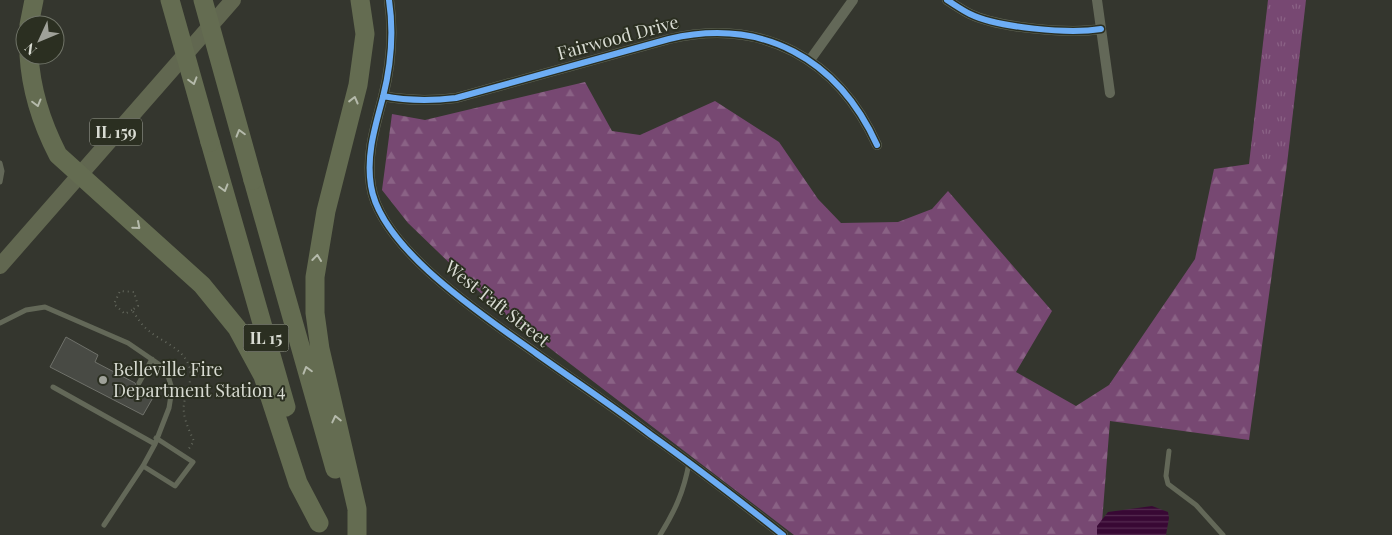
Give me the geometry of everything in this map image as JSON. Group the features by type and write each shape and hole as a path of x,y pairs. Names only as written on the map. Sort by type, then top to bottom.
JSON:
{"highway":[{"path":"31,15 34,0"},
{"name":"IL 15","path":"170,0 320,529"},
{"name":"IL 15","path":"203,0 356,535"},
{"path":"356,535 356,509 320,349 315,313 314,277 326,211 358,85 365,34 360,0"},
{"path":"30,65 47,134 58,155 202,285 237,328 263,376 298,483 320,529"}],"main road":[{"name":"IL 159","path":"0,266 233,0"}],"street":[{"name":"West Taft Street","path":"389,0 392,32 388,74 370,148 371,186 380,214 398,240 410,254 479,312 689,463 784,535"},
{"path":"810,60 853,0"},
{"path":"947,0 971,15 1009,25 1085,32 1101,29"},
{"path":"1098,0 1110,93"},
{"name":"Fairwood Drive","path":"383,96 406,101 456,98 669,39 704,33 728,33 765,40 791,49 810,60 841,87 858,109 877,145"}],"lane":[{"path":"0,163 2,171 0,182"},
{"path":"0,323 26,310 45,307 128,343 166,369 172,389 169,408 143,466 104,526"},
{"path":"139,383 152,359"},
{"path":"53,387 193,462 175,486 143,466"},
{"path":"1169,451 1166,476 1168,484 1196,505 1223,535"},
{"path":"660,535 675,512 684,490 689,463"}],"green space":[{"path":"1268,0 1306,0 1287,164 1249,164"},
{"path":"585,82 612,131 640,135 715,101 779,142 818,199 841,223 898,222 932,209 948,191 1052,311 1016,372 1076,406 1109,385 1195,259 1214,169 1249,164 1287,164 1249,440 1110,421 1101,535 794,535 492,304 408,223 382,190 392,114 425,120"}],"shaded area":[{"path":"1152,506 1168,512 1169,518 1166,535 1097,535 1097,526 1108,512"}],"building":[{"name":"Belleville Fire Department Station 4","path":"66,337 98,355 95,362 135,383 137,387 155,394 143,415 50,367"}],"cycle path":[{"path":"389,0 391,25 390,61 370,152 370,175 371,186 379,210 394,234 415,258 465,302 685,459 783,535"},
{"path":"947,0 970,14 998,23 1034,29 1071,31 1101,29"},
{"path":"383,96 419,100 456,98 669,39 703,34 736,34 766,40 794,52 819,68 841,89 861,115 877,145"}],"place":[{"name":"Belleville Fire Department Station 4","path":"103,380"}]}
